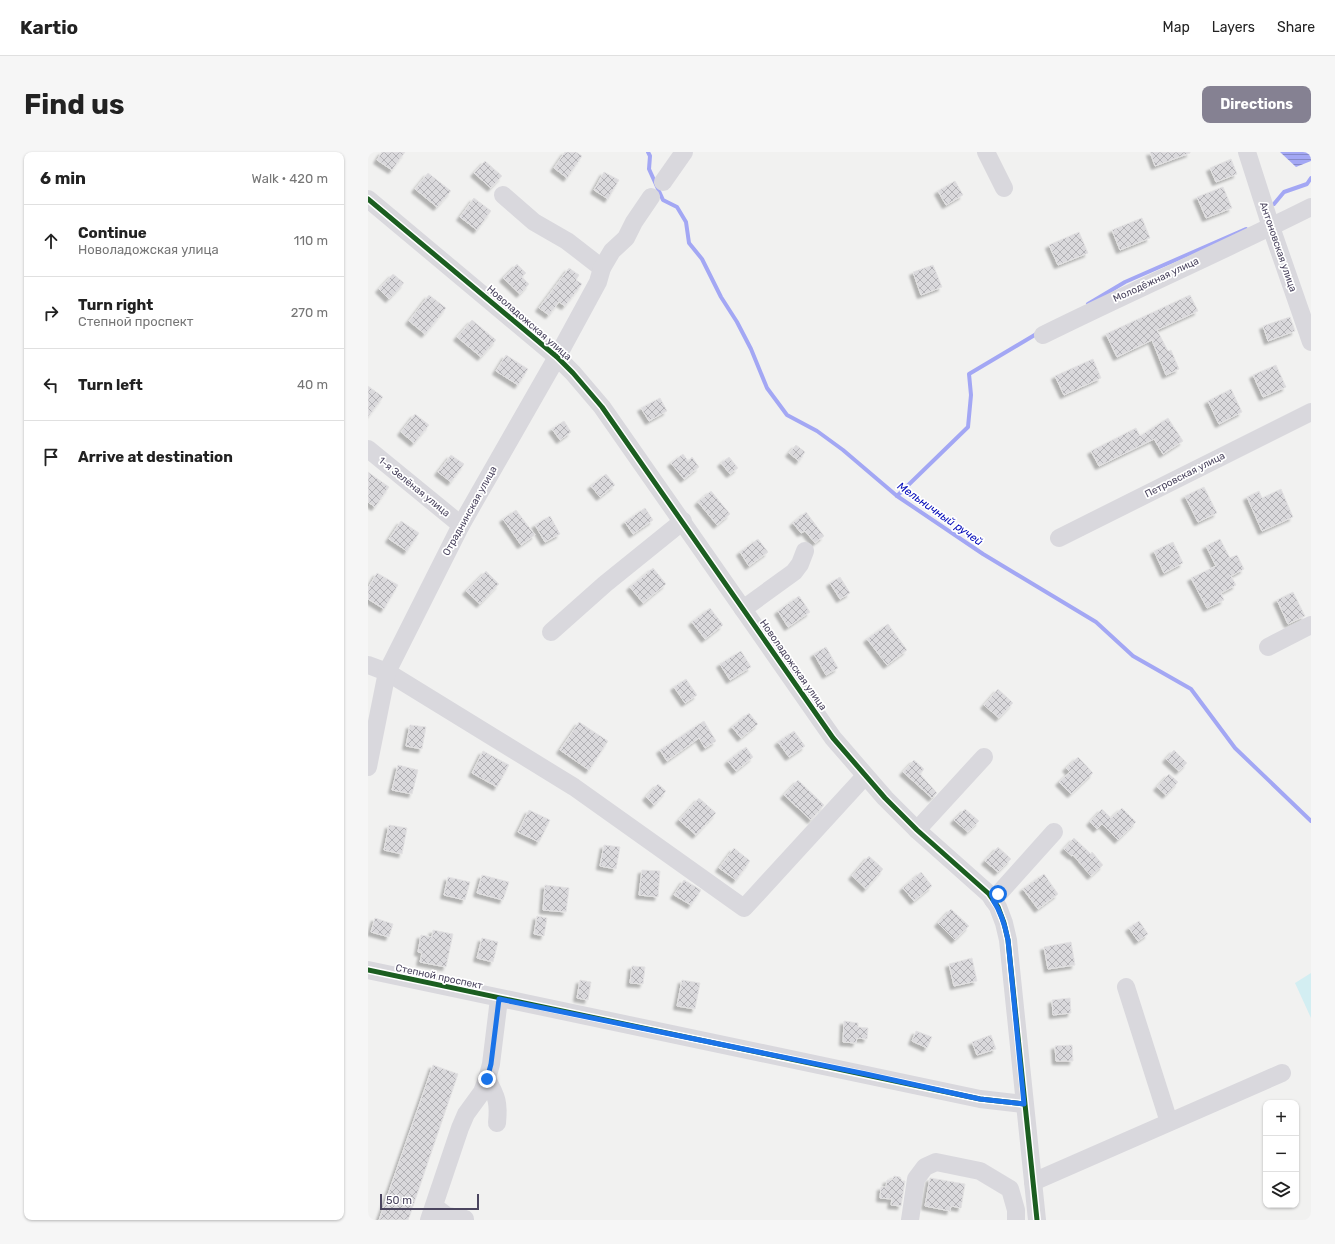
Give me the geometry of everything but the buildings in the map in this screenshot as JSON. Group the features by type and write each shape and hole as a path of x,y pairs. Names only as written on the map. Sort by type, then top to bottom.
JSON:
{"street":[{"path":"662,182 684,152"},
{"path":"986,152 1004,188"},
{"name":"Антоновская улица","path":"1246,152 1270,227 1311,342"},
{"path":"504,195 534,222 567,240 602,268"},
{"name":"Отраднинская улица","path":"368,767 387,672 461,525 557,357 598,282 602,268 612,251 626,238 634,222 651,197"},
{"name":"Новоладожская улица","path":"368,199 557,357 573,373 602,407 833,738 865,776 917,830 976,881 989,894 998,907 1008,940 1037,1220"},
{"name":"Молодёжная улица","path":"1043,335 1311,207"},
{"name":"Петровская улица","path":"1059,538 1311,412"},
{"name":"1-я Зелёная улица","path":"368,449 461,525"},
{"path":"551,632 605,584 682,521"},
{"path":"743,608 794,572 800,564 805,551"},
{"path":"1268,647 1311,625"},
{"path":"368,665 387,672 574,787 744,908 865,776"},
{"path":"917,830 984,757"},
{"path":"993,900 1054,832"},
{"name":"Степной проспект","path":"368,970 499,999 866,1074 980,1099 1024,1104"},
{"path":"1126,987 1169,1122"},
{"path":"465,1220 436,1212 460,1128 466,1114 482,1092 487,1079 491,1064 499,999"},
{"path":"1033,1182 1282,1073"},
{"path":"487,1079 496,1094 499,1107 498,1123"},
{"path":"910,1220 916,1179 925,1167 936,1162 980,1171 1010,1188 1016,1210 1016,1220"}],"shaded area":[{"path":"1311,973 1311,1018 1295,983"}],"water":[{"path":"1280,152 1311,152 1311,161 1296,167"}],"waterway":[{"name":"Мельничный ручей","path":"648,152 650,156 649,169 663,200 677,207 686,222 689,243 702,259 721,297 737,322 751,349 767,388 787,415 817,431 843,450 897,496 983,554 1096,622 1133,656 1191,689 1235,748 1311,821"},
{"path":"1274,204 1284,192 1307,184 1311,178"},
{"path":"1088,304 1125,282 1246,229"},
{"path":"897,496 968,427 971,395 969,374 1038,333"}],"cycle path":[{"path":"368,199 557,357 573,373 602,407 833,738 885,798 917,830 989,894 998,907 1008,940 1037,1220"},
{"path":"368,970 980,1099 1024,1104"}],"route":[{"path":"487,1079 491,1064 499,999 866,1074 980,1099 1024,1104 1008,940 998,907 993,900 998,894"}]}
